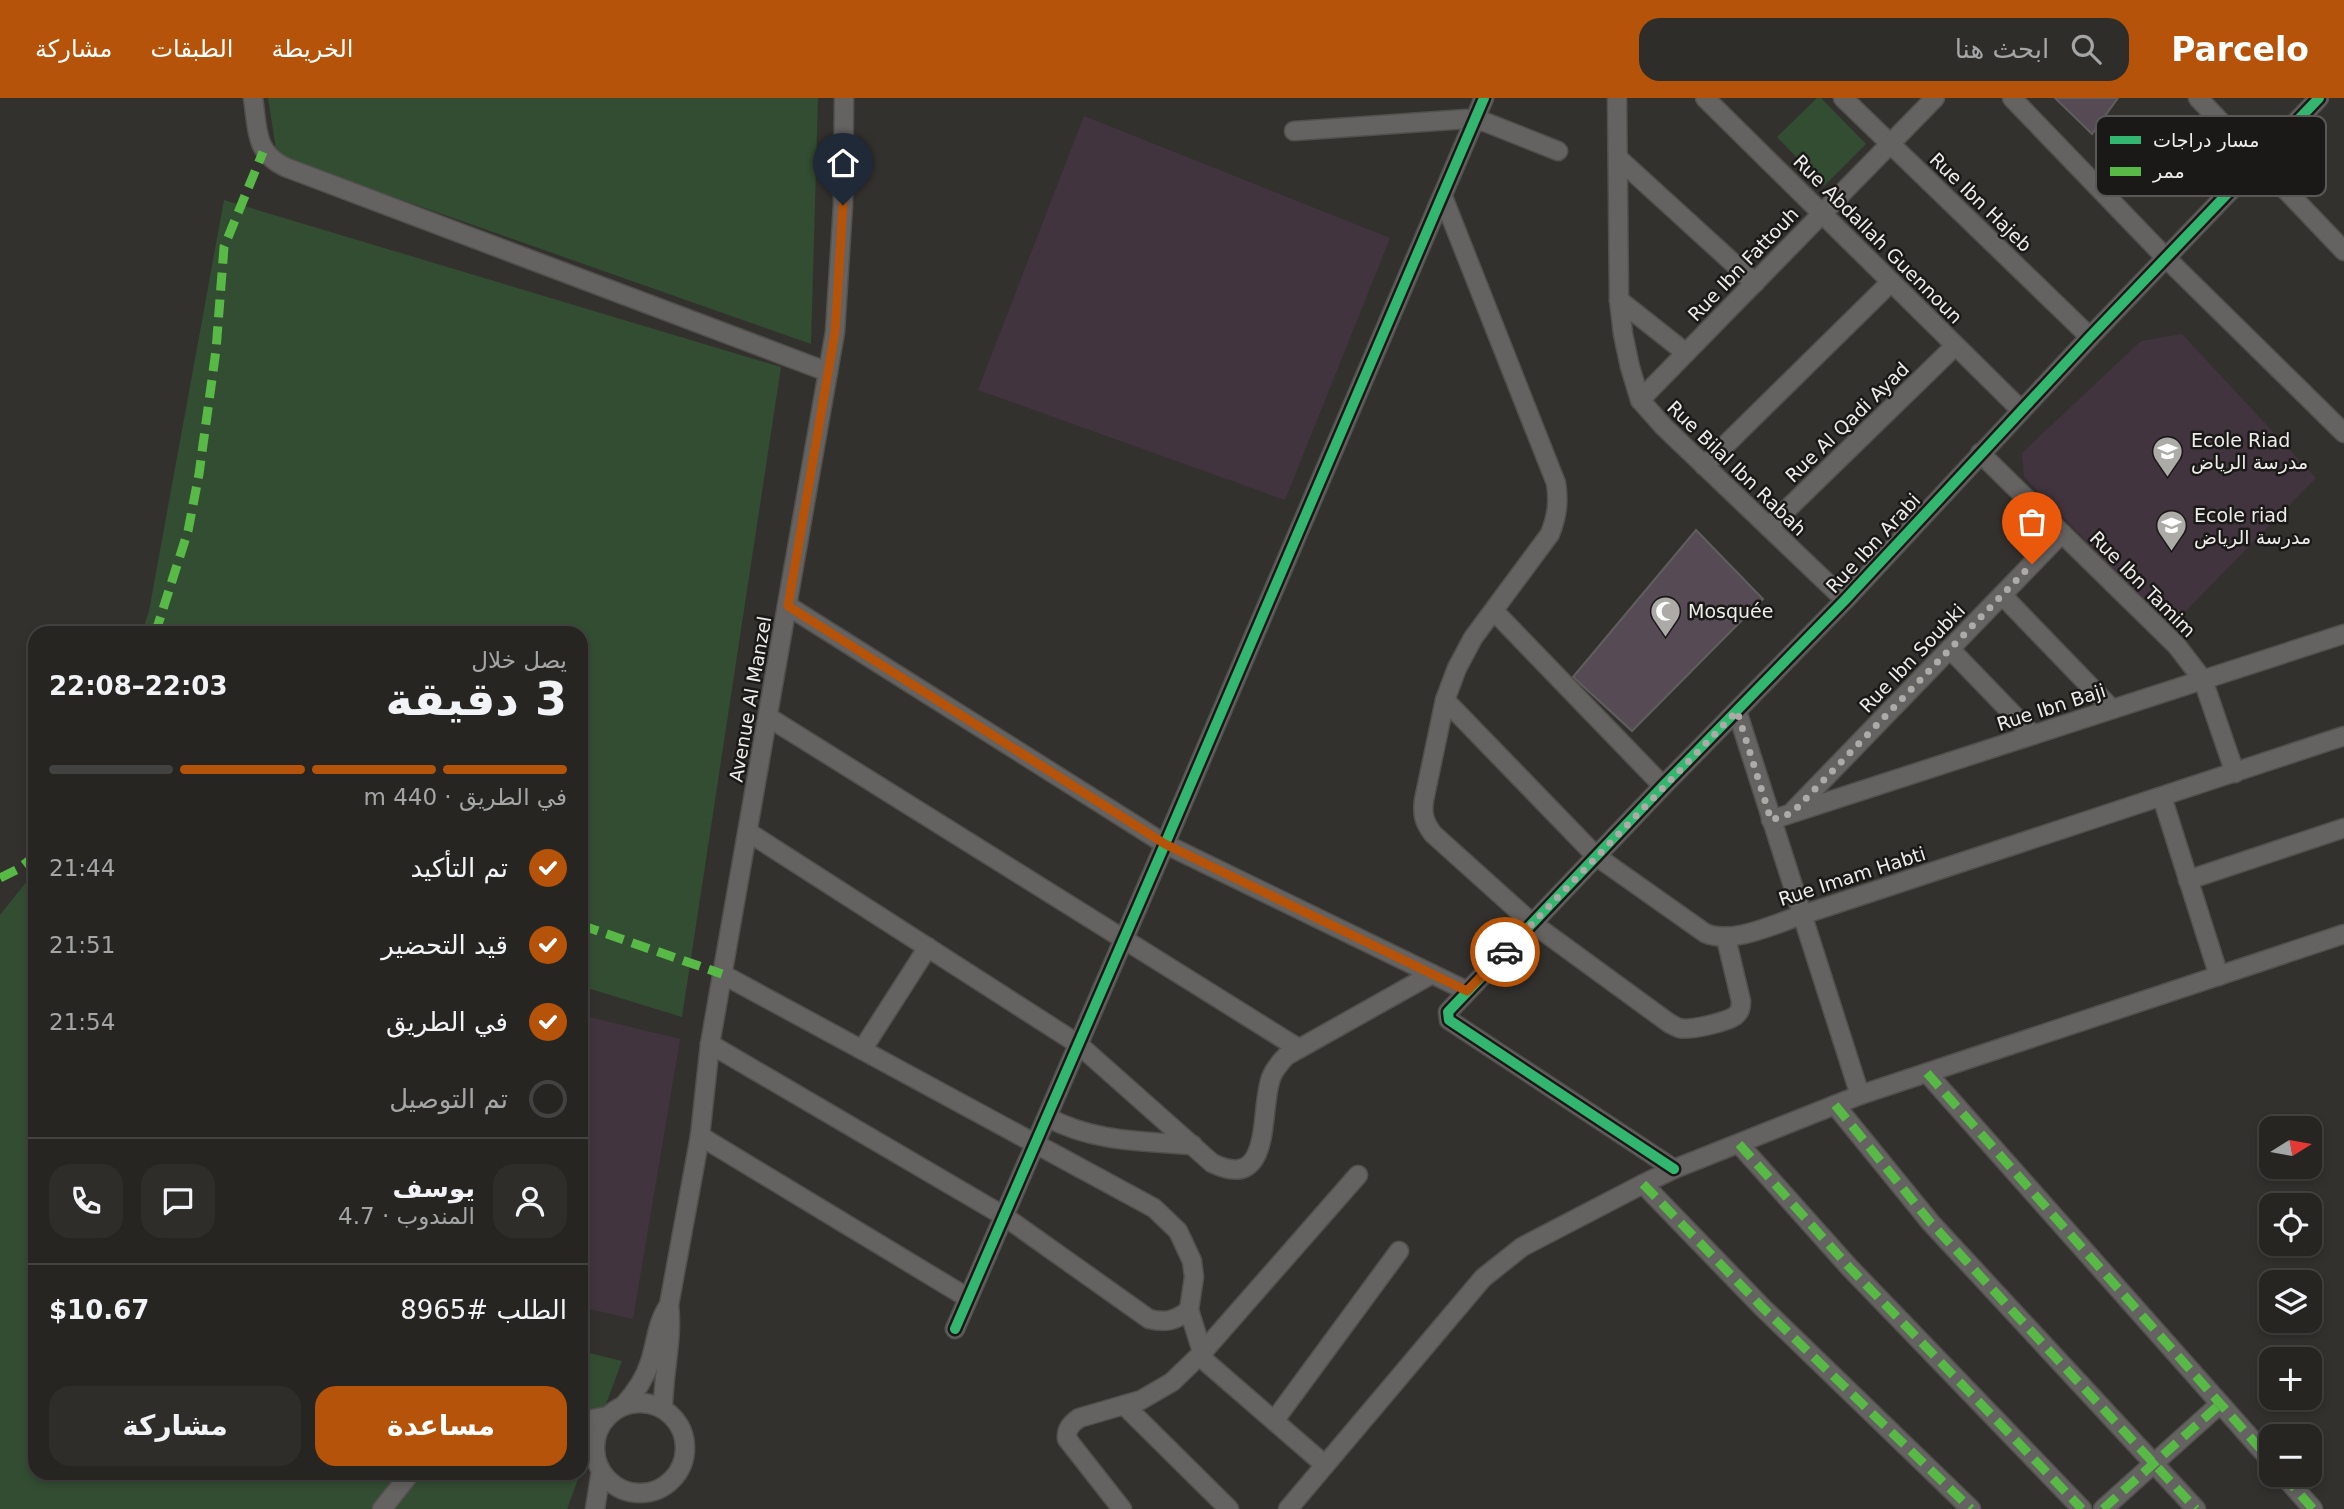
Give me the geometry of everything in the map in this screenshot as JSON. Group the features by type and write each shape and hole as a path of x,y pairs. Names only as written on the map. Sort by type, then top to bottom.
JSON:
{"street":[{"path":"253,98 264,152 279,164 828,372"},
{"name":"Avenue Al Manzel","path":"663,1409 664,1374 671,1325 669,1305 700,1136 710,1044 835,332 843,205 844,98"},
{"path":"955,1329 1484,98"},
{"name":"Rue Bilal Ibn Rabah","path":"1617,98 1619,300 1630,367 1640,400 1704,466 1845,600"},
{"name":"Rue Abdallah Guennoun","path":"1705,98 2021,410"},
{"name":"Rue Ibn Hajeb","path":"1843,98 2090,337"},
{"name":"Rue Ibn Fattouh","path":"1640,400 1935,98"},
{"path":"2012,98 2096,185"},
{"path":"2198,98 2215,116"},
{"name":"Rue Ibn Arabi","path":"2302,116 2319,98"},
{"path":"1294,131 1455,119 1476,120 1558,151"},
{"path":"1618,158 1755,283"},
{"path":"2106,196 2344,433"},
{"name":"Rue Ibn Arabi","path":"1674,1169 1449,1020 1448,1012 1845,600 1980,453 2225,196"},
{"path":"2292,196 2344,251"},
{"path":"1443,197 1556,483 1558,509 1549,534 1474,638 1457,668 1446,700 1424,800 1422,812 1425,824 1532,923 1669,1023 1689,1029 1737,1014 1741,1009 1741,1001 1726,938 1716,938 1705,933 1596,856 1446,700"},
{"path":"1704,466 1891,282"},
{"path":"1619,300 1686,353"},
{"name":"Rue Al Qadi Ayad","path":"1769,527 1955,346"},
{"name":"Rue Ibn Tamim","path":"1980,453 2176,646 2203,680 2235,773"},
{"name":"Rue Ibn Soubki","path":"1792,813 2062,533"},
{"path":"2002,596 2112,709"},
{"path":"788,606 1165,844 1467,991"},
{"path":"1494,611 1663,786"},
{"name":"Rue Ibn Baji","path":"1771,820 2344,634"},
{"path":"1950,649 2033,735"},
{"path":"1737,711 1860,1095"},
{"path":"768,717 1298,1048"},
{"name":"Rue Imam Habti","path":"1726,938 2344,736"},
{"path":"2162,797 2219,976"},
{"path":"2188,880 2344,828"},
{"path":"748,832 1078,1044 1212,1163 1226,1169 1241,1169 1253,1161 1261,1148 1270,1080 1276,1067 1286,1056 1432,974"},
{"path":"1288,1509 1467,1297 1502,1262 1543,1235 1674,1169 1860,1095 2344,934"},
{"path":"862,1050 928,947"},
{"path":"723,974 1154,1208 1167,1218 1178,1231 1192,1261 1194,1278 1189,1310 1201,1354 1209,1365 1325,1465"},
{"path":"710,1044 1004,1216 1149,1319 1163,1322 1177,1319 1189,1310"},
{"path":"1927,1073 2259,1448"},
{"path":"1835,1105 1931,1223 2196,1509"},
{"path":"1047,1116 1064,1126 1094,1136 1192,1146"},
{"path":"700,1136 968,1298"},
{"path":"1739,1144 1849,1267 2082,1509"},
{"path":"1122,1509 1071,1446 1066,1432 1079,1418 1124,1405 1157,1392 1172,1382 1201,1354 1358,1175"},
{"path":"1643,1184 1762,1307 1971,1509"},
{"path":"1274,1421 1399,1251"},
{"name":"Avenue Al Manzel","path":"623,1406 633,1396 646,1373 659,1324 669,1305"},
{"path":"588,1461 599,1468 617,1487 639,1493 653,1491 667,1485 677,1474 683,1461 685,1446 682,1431 674,1418 649,1403 623,1406 608,1416 595,1439 599,1468 595,1509"},
{"path":"2103,1509 2220,1404"},
{"path":"1124,1405 1230,1509"},
{"path":"588,1420 608,1416"},
{"path":"382,1509 405,1480"},
{"path":"2294,1487 2313,1509"},
{"path":"625,1509 639,1493"}],"shaded area":[{"path":"1084,116 1390,238 1285,500 978,390"},
{"name":"Ecole riad مدرسة الرياض","path":"2182,334 2316,478 2170,627 2024,477 2022,453 2141,341"},
{"path":"588,1017 680,1039 633,1319 588,1309"}],"green space":[{"path":"268,98 818,98 811,344 277,156"},
{"path":"1817,98 1821,98 1866,144 1824,186 1777,137"},
{"path":"224,200 781,367 682,1017 588,988 588,626 144,626"},
{"path":"28,880 28,1480 578,1480 567,1509 0,1509 0,915"},
{"path":"588,1353 622,1361 588,1452"}],"building":[{"path":"2055,98 2118,98 2105,116 2096,116 2096,128 2092,134"},
{"name":"Mosquée","path":"1696,530 1763,599 1632,731 1573,677"}],"marked path":[{"path":"158,626 188,531 199,474 216,350 224,247 263,152"},
{"path":"0,878 28,861"},
{"path":"588,927 722,974"},
{"path":"1927,1073 2259,1447"},
{"path":"1835,1105 1931,1223 2196,1509"},
{"path":"1739,1144 1849,1267 2082,1509"},
{"path":"1643,1184 1762,1307 1971,1509"},
{"path":"2103,1509 2220,1404"},
{"path":"2294,1487 2313,1509"}],"cycle path":[{"path":"955,1329 1484,98"},
{"path":"2302,116 2319,98"},
{"path":"1674,1169 1449,1020 1448,1012 1845,600 2225,196"}],"way so far":[{"path":"1505,952 1737,711 1771,820 1792,813 2032,564"}],"place":[{"name":"Ecole Riad مدرسة الرياض","path":"2168,478"},
{"name":"Ecole riad مدرسة الرياض","path":"2171,553"},
{"name":"Mosquée","path":"1665,638"}],"route":[{"path":"843,205 835,332 788,606 1165,844 1467,991 1505,952"}]}
